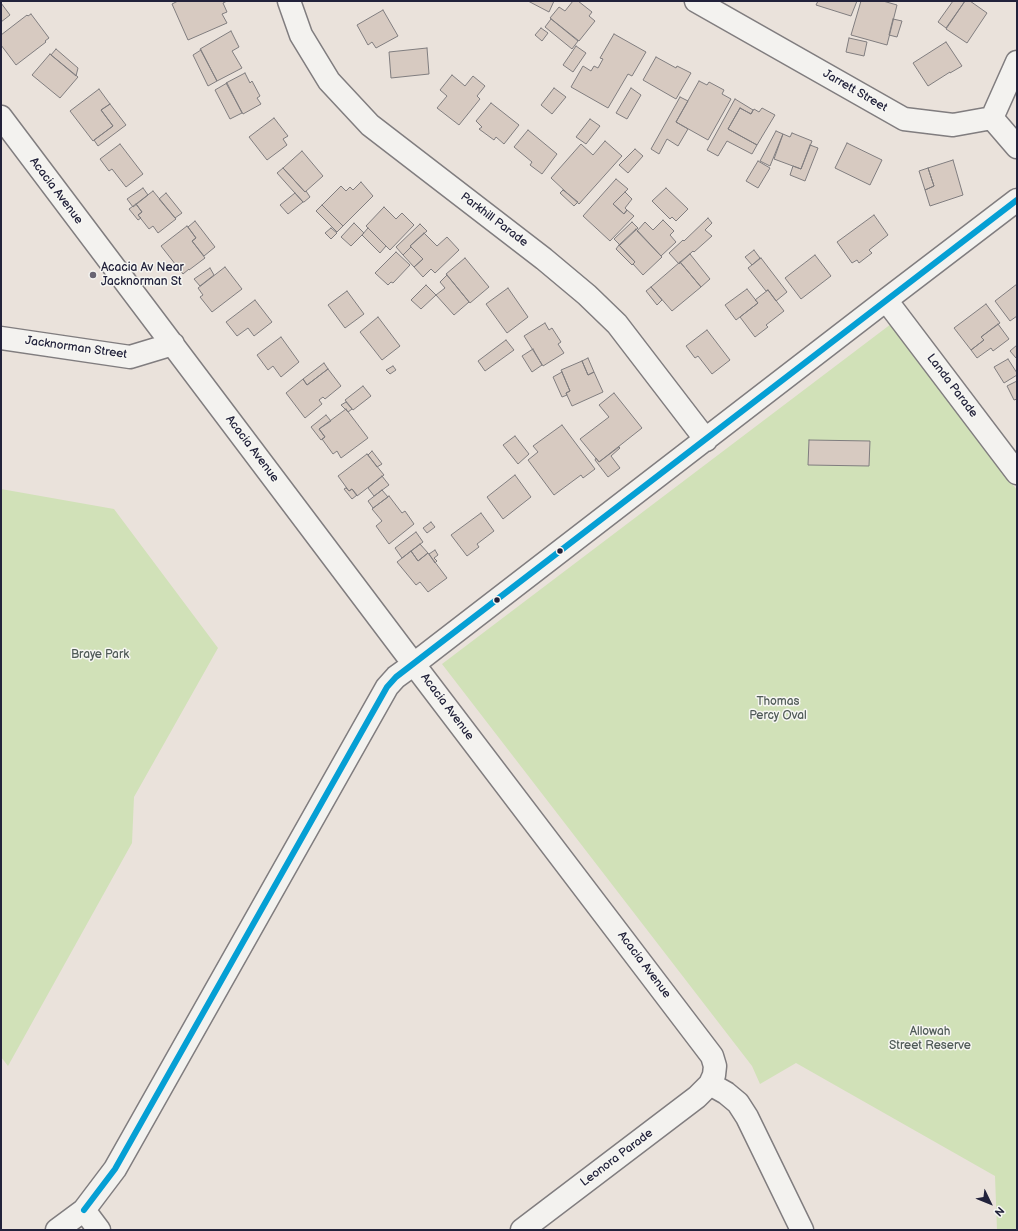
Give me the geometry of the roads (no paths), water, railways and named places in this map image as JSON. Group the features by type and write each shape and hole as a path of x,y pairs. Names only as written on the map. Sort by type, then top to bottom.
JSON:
{"street":[{"name":"Parkhill Parade","path":"289,1 301,35 329,81 370,125 544,258 587,295 617,324 706,440"},
{"name":"Jarrett Street","path":"696,1 904,119 953,125 992,118"},
{"path":"1017,62 992,118 1017,147"},
{"name":"Acacia Avenue","path":"1,117 414,664 707,1048 712,1056 715,1066 714,1075 710,1084"},
{"path":"57,1230 84,1210 115,1170 387,688 396,678 1017,200"},
{"name":"Landa Parade","path":"886,300 1017,473"},
{"name":"Jacknorman Street","path":"1,338 130,357 173,344"},
{"path":"710,1084 726,1093 738,1103 746,1116 802,1230"},
{"name":"Leonora Parade","path":"522,1230 696,1097 710,1084"},
{"path":"84,1210 99,1230"}],"place":[{"name":"Acacia Av Near Jacknorman St","path":"93,275"}],"park label":[{"name":"Braye Park","path":"100,655"},
{"name":"Thomas Percy Oval","path":"778,709"},
{"name":"Allowah Street Reserve","path":"930,1039"}]}
